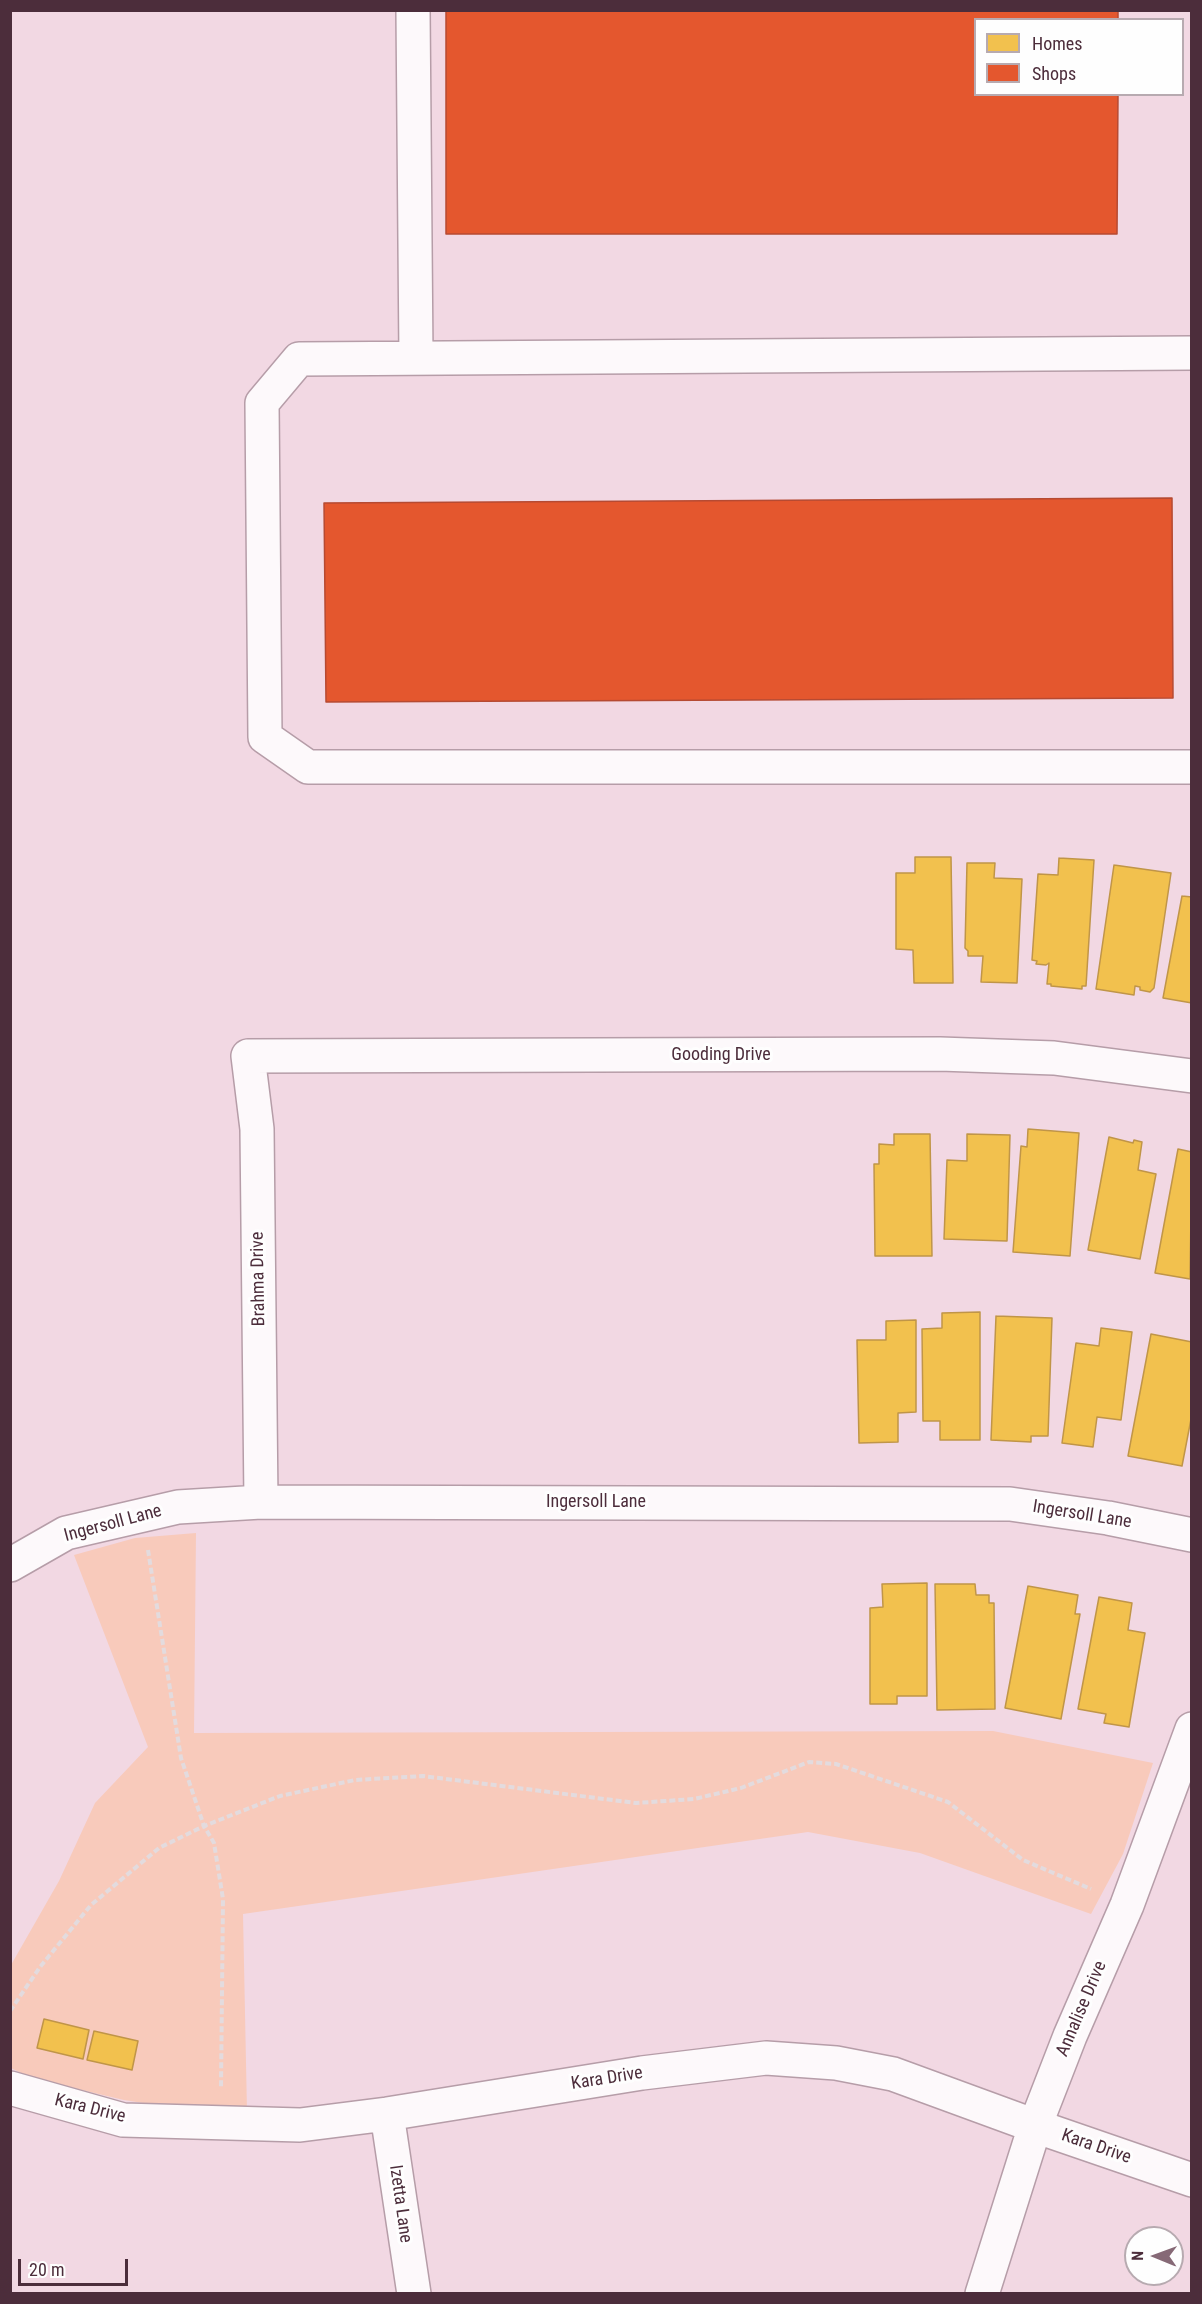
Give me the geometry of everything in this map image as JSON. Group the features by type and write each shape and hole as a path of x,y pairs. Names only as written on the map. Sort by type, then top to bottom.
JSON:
{"street":[{"path":"413,10 416,358"},
{"path":"1191,353 299,359 262,403 266,736 308,767 1191,767"},
{"name":"Gooding Drive","path":"248,1056 940,1054 1054,1058 1191,1076"},
{"name":"Brahma Drive","path":"248,1056 257,1129 261,1502"},
{"name":"Ingersoll Lane","path":"10,1565 66,1533 77,1530 178,1507 261,1502 1010,1504 1108,1518 1191,1535"},
{"name":"Annalise Drive","path":"982,2294 1035,2126 1070,2036 1127,1905 1191,1729"},
{"name":"Kara Drive","path":"10,2088 123,2120 300,2125 387,2114 642,2073 766,2058 836,2063 893,2074 1191,2180"},
{"name":"Izetta Lane","path":"387,2114 414,2294"}],"path":[{"path":"147,1546 181,1758 204,1826 214,1843 223,1899 220,2097"},
{"path":"10,2011 40,1966 91,1905 159,1848 204,1826 280,1796 355,1780 423,1776 636,1803 694,1799 741,1788 809,1762 836,1764 948,1802 1023,1860 1091,1889"}],"shaded area":[{"path":"196,1533 194,1733 993,1731 1153,1763 1123,1854 1091,1914 920,1853 808,1832 243,1914 247,2112 181,2109 124,2100 31,2078 11,2068 11,1965 59,1881 95,1803 148,1747 74,1555 135,1538"}],"building: Homes":[{"path":"915,857 951,857 953,983 914,983 913,950 896,949 896,873 915,873"},
{"path":"1059,858 1094,860 1086,986 1082,986 1082,989 1047,984 1049,963 1036,964 1037,961 1032,960 1038,874 1058,875"},
{"path":"967,863 995,863 994,878 1022,879 1017,983 981,982 983,956 968,956 965,948"},
{"path":"1114,865 1171,873 1154,988 1150,992 1140,990 1140,987 1135,986 1134,995 1096,989"},
{"path":"1182,896 1192,897 1192,1003 1163,998"},
{"path":"1028,1129 1079,1133 1070,1256 1013,1252 1021,1146 1027,1147"},
{"path":"894,1134 930,1134 932,1256 875,1256 874,1164 879,1164 879,1144 894,1145"},
{"path":"967,1134 1010,1135 1007,1241 944,1239 947,1160 967,1161"},
{"path":"1109,1137 1133,1143 1134,1140 1142,1142 1138,1170 1156,1174 1140,1259 1088,1250"},
{"path":"1178,1149 1192,1152 1190,1279 1155,1273"},
{"path":"980,1312 980,1440 940,1440 940,1421 923,1421 922,1329 942,1328 942,1313"},
{"path":"996,1316 1052,1318 1048,1436 1031,1436 1031,1442 991,1440"},
{"path":"916,1320 916,1412 898,1413 898,1442 859,1443 857,1340 886,1340 886,1321"},
{"path":"1101,1328 1132,1332 1121,1420 1097,1417 1093,1447 1062,1443 1076,1343 1099,1346"},
{"path":"1151,1334 1192,1342 1192,1414 1182,1466 1128,1456"},
{"path":"927,1583 927,1696 897,1696 897,1704 870,1704 870,1608 883,1607 882,1584"},
{"path":"935,1584 975,1584 976,1595 989,1595 989,1603 994,1603 995,1709 937,1710"},
{"path":"1028,1586 1078,1595 1075,1614 1080,1614 1061,1719 1005,1708"},
{"path":"1099,1597 1132,1603 1128,1630 1145,1633 1129,1727 1104,1723 1106,1714 1078,1709"},
{"path":"44,2019 89,2030 83,2059 37,2048"},
{"path":"94,2031 138,2041 132,2070 87,2060"}],"building: Shops":[{"path":"446,10 1118,10 1118,18 974,18 974,96 1118,96 1117,234 446,234"},
{"path":"1172,498 1173,698 326,702 324,503"}]}
